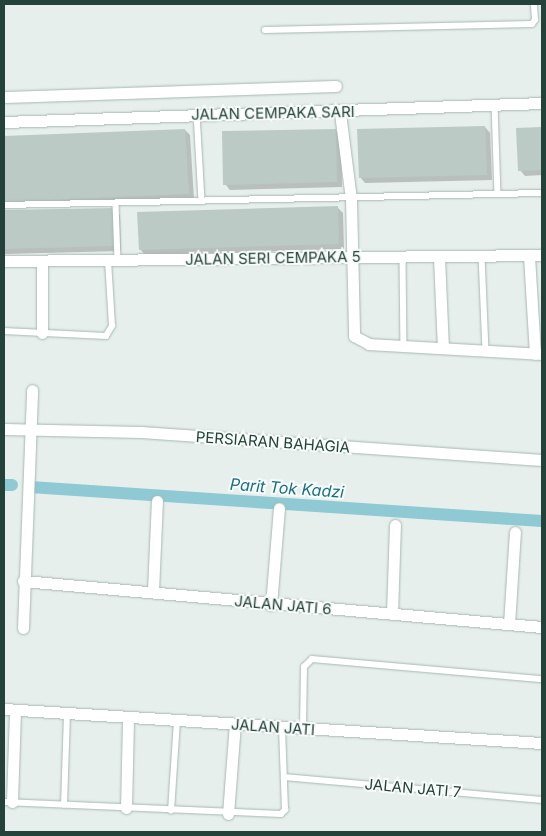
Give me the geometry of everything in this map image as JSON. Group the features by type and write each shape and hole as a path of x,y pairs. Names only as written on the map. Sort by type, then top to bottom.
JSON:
{"street":[{"path":"4,97 336,86"},
{"name":"JALAN CEMPAKA SARI","path":"4,122 197,114 340,113 542,104"},
{"path":"340,113 351,199 353,257 352,331 359,341 369,344 539,354 529,256"},
{"path":"439,256 443,348"},
{"name":"JALAN SERI CEMPAKA 5","path":"4,261 542,256"},
{"path":"42,261 42,332"},
{"path":"23,628 23,581 32,390"},
{"name":"PERSIARAN BAHAGIA","path":"4,429 141,432 542,460"},
{"path":"153,591 157,501"},
{"path":"271,605 279,508"},
{"path":"392,614 396,525"},
{"path":"508,624 515,532"},
{"name":"JALAN JATI 6","path":"23,581 153,591 271,605 542,627"},
{"path":"8,802 9,709"},
{"name":"JALAN JATI","path":"9,709 282,728 542,743"},
{"path":"126,808 128,718"},
{"path":"228,814 235,724"}],"lane":[{"path":"265,30 532,24 535,13 534,4"},
{"path":"535,13 542,12"},
{"path":"494,106 498,194"},
{"path":"197,114 202,201"},
{"path":"4,205 542,194"},
{"path":"4,331 106,336 110,332 116,203"},
{"path":"482,256 486,351"},
{"path":"403,257 404,346"},
{"path":"302,729 304,667 312,659 542,679"},
{"path":"64,805 68,714"},
{"path":"171,811 177,721"},
{"path":"8,802 228,814 281,814 285,810 282,728"},
{"name":"JALAN JATI 7","path":"284,777 542,800"}],"building":[{"path":"485,126 487,175 359,178 357,129"},
{"path":"542,127 542,170 518,171 516,128"},
{"path":"185,129 189,194 4,202 4,136"},
{"path":"336,129 337,182 223,185 222,131"},
{"path":"338,206 339,244 139,250 137,212"},
{"path":"115,208 116,246 4,249 4,210"}],"waterway":[{"name":"Parit Tok Kadzi","path":"4,485 12,485"},
{"name":"Parit Tok Kadzi","path":"30,487 542,521"}]}
